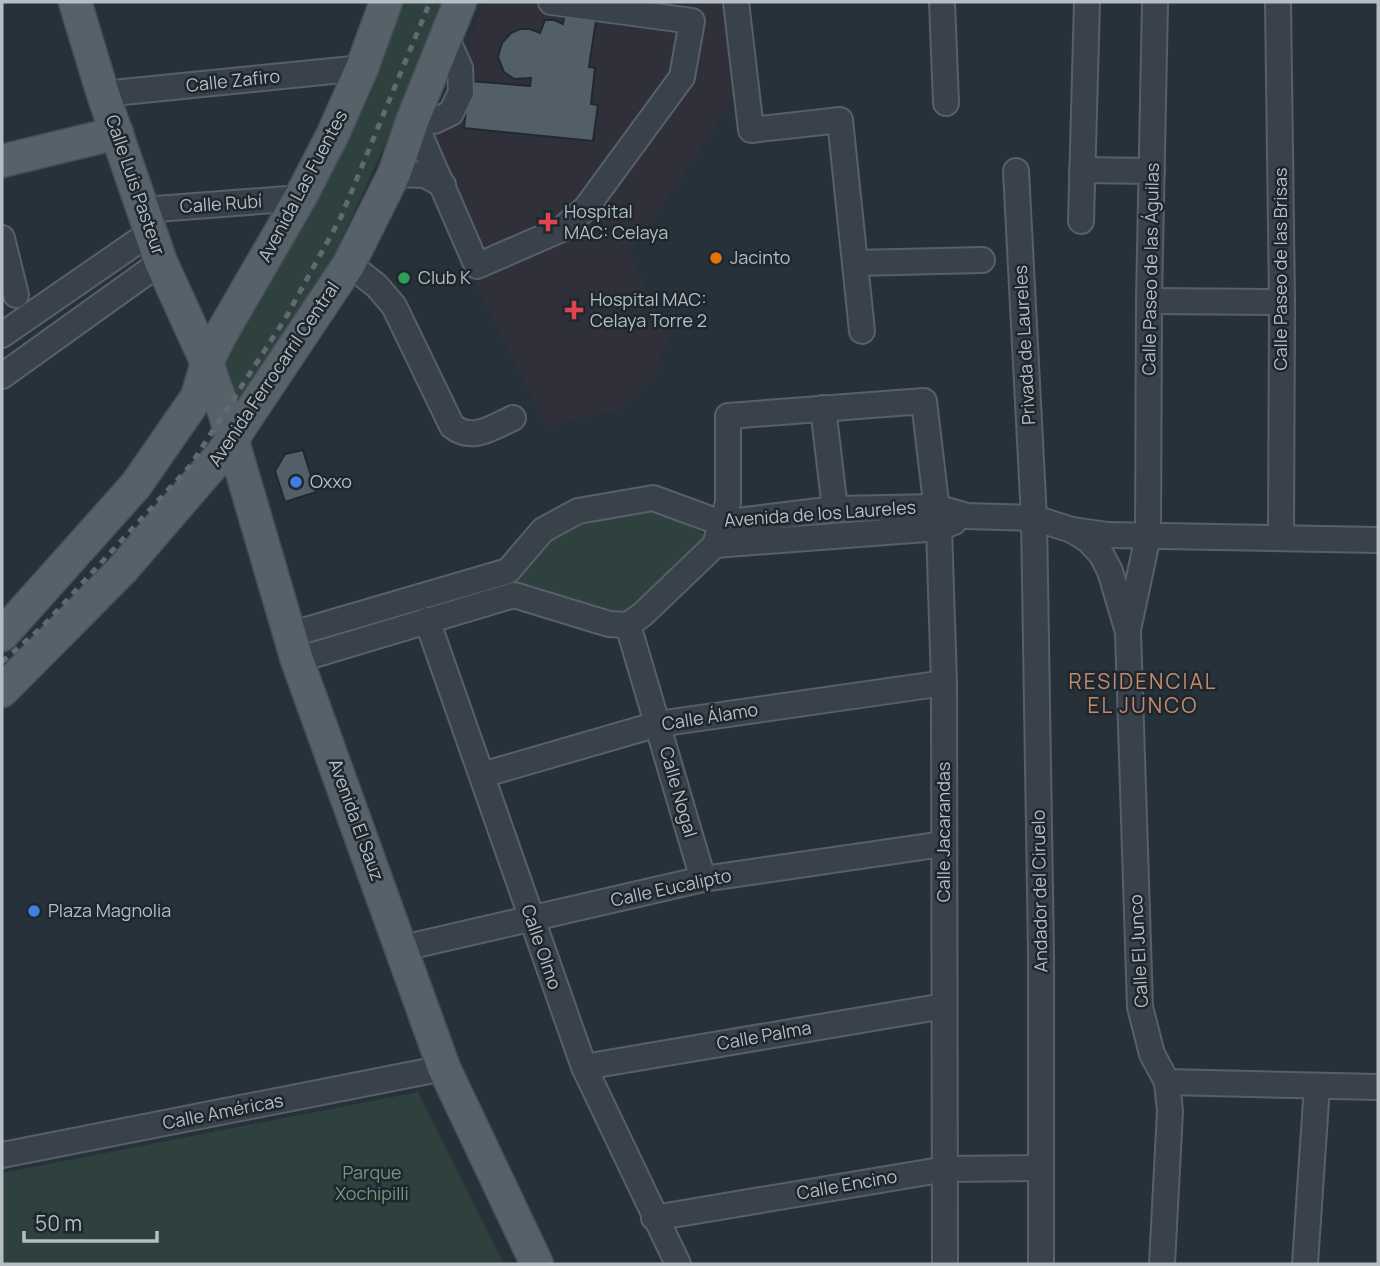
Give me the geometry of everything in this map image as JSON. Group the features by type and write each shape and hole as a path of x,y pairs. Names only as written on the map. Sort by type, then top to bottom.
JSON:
{"main road":[{"name":"Calle Luis Pasteur","path":"75,2 103,94 161,262 207,363"},
{"name":"Avenida Las Fuentes","path":"207,363 333,134 362,68 386,2"},
{"name":"Avenida Ferrocarril Central","path":"2,691 122,570 221,455 349,264 394,174 460,2"},
{"path":"2,161 117,133"},
{"path":"2,635 136,485 197,397 207,363"},
{"name":"Avenida El Sauz","path":"207,363 233,438 293,648 444,1068 537,1264"}],"street":[{"path":"413,119 477,266 562,229 586,208 682,78 692,21 551,2"},
{"path":"736,2 751,131 840,120 862,331"},
{"path":"942,2 946,103"},
{"path":"1081,221 1087,2"},
{"name":"Calle Paseo de las Águilas","path":"1148,536 1155,2"},
{"name":"Calle Paseo de las Brisas","path":"1278,2 1282,302 1281,537"},
{"name":"Calle Zafiro","path":"103,94 362,68"},
{"path":"1082,170 1152,171"},
{"name":"Privada de Laureles","path":"1016,171 1034,518"},
{"path":"394,174 425,175 443,185"},
{"name":"Calle Rubí","path":"147,221 300,198"},
{"path":"2,335 147,221"},
{"path":"2,238 16,295"},
{"path":"855,263 982,260"},
{"path":"2,376 161,262"},
{"path":"349,264 377,286 394,306 452,426 460,433 470,434 483,432 513,418"},
{"path":"1149,301 1282,302"},
{"name":"Calle Jacarandas","path":"823,408 924,401 937,517 944,683 945,1264"},
{"path":"718,534 728,503 728,416 823,408 835,509"},
{"name":"Avenida de los Laureles","path":"293,648 508,571 543,530 578,511 653,498 718,534 967,516 1034,518 1072,530 1108,536 1378,540"},
{"name":"Avenida de los Laureles","path":"628,625 643,614 718,534 835,509 937,517"},
{"name":"Andador del Ciruelo","path":"1034,518 1041,951 1041,1264"},
{"name":"Calle El Junco","path":"1072,530 1088,540 1101,554 1110,571 1128,632"},
{"name":"Calle El Junco","path":"1148,536 1128,632 1140,1007 1152,1054 1167,1082 1170,1111 1162,1264"},
{"path":"293,648 427,620 514,595 609,624 628,625"},
{"name":"Calle Olmo","path":"427,620 584,1067 678,1264"},
{"name":"Calle Nogal","path":"628,625 703,879"},
{"name":"Calle Álamo","path":"482,775 658,724 944,683"},
{"name":"Calle Eucalipto","path":"403,948 703,879 943,844"},
{"name":"Calle Palma","path":"584,1067 944,1006"},
{"name":"Calle Américas","path":"2,1155 444,1068"},
{"path":"1167,1082 1378,1087"},
{"path":"1305,1264 1317,1086"},
{"name":"Calle Encino","path":"654,1218 946,1169 1041,1168"}],"shaded area":[{"name":"Hospital MAC: Celaya","path":"485,2 734,2 744,84 629,253 669,336 654,376 624,409 545,427 421,168"}],"green space":[{"path":"404,2 444,2 406,99 333,258 235,417 221,355 340,149"},
{"path":"656,510 709,536 623,618 516,584 538,551 568,529 596,518"},
{"name":"Parque Xochipilli","path":"418,1092 504,1264 2,1264 2,1173"}],"building":[{"path":"565,11 597,14 589,67 595,68 591,104 598,105 593,141 464,128 469,81 530,86 531,78 514,79 504,72 498,57 502,43 511,33 520,29 540,33 545,20 563,24"},
{"name":"Oxxo","path":"303,450 316,492 285,502 275,471 285,454"}],"railway":[{"path":"2,662 43,626 190,466 285,319 341,217 430,2"}],"place":[{"name":"Hospital MAC: Celaya","path":"548,222"},
{"name":"Jacinto","path":"716,258"},
{"name":"Club K","path":"404,278"},
{"name":"Hospital MAC: Celaya Torre 2","path":"574,310"},
{"name":"Oxxo","path":"296,482"},
{"name":"Plaza Magnolia","path":"34,911"}],"district":[{"name":"RESIDENCIAL EL JUNCO","path":"1143,694"}]}
